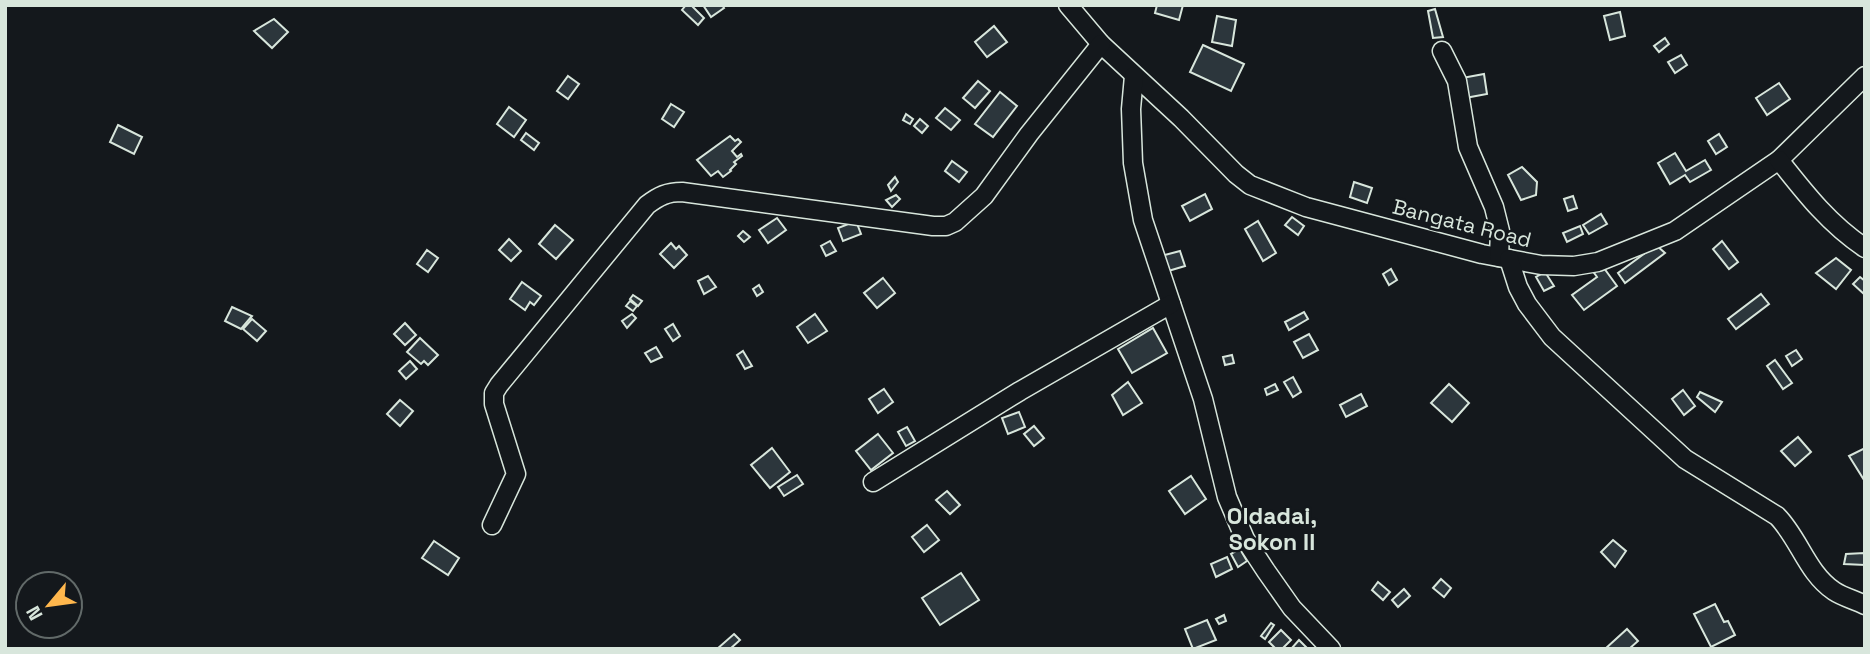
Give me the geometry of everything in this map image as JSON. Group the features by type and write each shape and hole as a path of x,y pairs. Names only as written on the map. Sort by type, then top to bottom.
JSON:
{"street":[{"name":"Bangata Road","path":"1068,5 1101,44 1181,118 1236,174 1263,191 1306,207 1541,265 1574,266 1598,262 1626,253 1675,231 1779,160 1865,76"},
{"path":"492,525 516,474 494,404 494,393 647,205 658,196 682,192 946,226 955,222 984,196 1029,134 1101,44"},
{"path":"1442,51 1457,81 1468,147 1494,207 1504,258 1527,304 1552,337 1685,459 1777,516 1786,526 1806,561 1834,592 1865,604"},
{"path":"1134,76 1131,108 1133,163 1143,220 1203,399 1227,497 1235,519 1266,572 1292,608 1331,649"},
{"path":"1779,160 1818,209 1842,233 1865,248"},
{"path":"873,482 1020,391 1171,304"}],"building":[{"path":"686,5 691,5 704,18 698,25 682,10"},
{"path":"703,5 722,5 724,8 711,17"},
{"path":"1157,5 1183,5 1179,20 1155,13"},
{"path":"1435,9 1443,37 1433,38 1428,11"},
{"path":"1620,12 1625,36 1610,40 1604,16"},
{"path":"1217,16 1236,20 1232,46 1212,42"},
{"path":"274,19 288,32 272,48 254,31"},
{"path":"994,26 1007,42 987,57 975,42"},
{"path":"1665,38 1669,44 1659,52 1654,46"},
{"path":"1203,45 1244,64 1231,91 1190,72"},
{"path":"1681,55 1687,65 1675,73 1668,62"},
{"path":"1484,74 1487,94 1465,98 1462,78"},
{"path":"568,76 579,84 568,99 557,91"},
{"path":"978,81 990,91 975,108 963,98"},
{"path":"1779,83 1790,99 1767,115 1756,98"},
{"path":"1000,92 1017,106 993,137 975,124"},
{"path":"671,104 684,112 674,127 662,119"},
{"path":"509,107 526,120 514,137 497,124"},
{"path":"945,108 960,120 951,130 936,118"},
{"path":"906,114 913,119 910,124 903,120"},
{"path":"920,119 928,126 922,133 914,126"},
{"path":"118,125 142,137 134,154 110,142"},
{"path":"526,133 539,143 534,150 521,140"},
{"path":"1719,134 1727,147 1716,154 1708,141"},
{"path":"730,136 741,142 732,151 737,157 741,154 742,156 723,177 718,171 711,176 697,160"},
{"path":"1675,153 1686,171 1705,160 1711,170 1690,182 1685,175 1670,184 1658,163"},
{"path":"952,161 967,172 959,182 945,171"},
{"path":"1522,167 1537,182 1536,195 1521,200 1508,175"},
{"path":"895,177 898,182 891,191 888,185"},
{"path":"1354,182 1372,188 1367,203 1350,197"},
{"path":"1205,194 1212,209 1190,221 1182,206"},
{"path":"896,195 900,199 892,207 886,200"},
{"path":"1573,196 1577,208 1568,211 1564,199"},
{"path":"1601,214 1607,224 1589,234 1583,225"},
{"path":"1292,217 1304,226 1298,235 1285,225"},
{"path":"777,218 786,230 768,243 759,230"},
{"path":"856,221 861,234 843,241 838,228"},
{"path":"1258,221 1276,253 1263,261 1245,229"},
{"path":"555,225 573,240 556,259 539,244"},
{"path":"1580,226 1583,234 1567,242 1563,233"},
{"path":"743,231 750,237 744,242 738,236"},
{"path":"509,239 521,251 511,261 499,250"},
{"path":"830,241 836,251 826,256 821,246"},
{"path":"1722,241 1738,262 1729,269 1713,249"},
{"path":"671,243 676,249 679,246 687,255 674,268 660,254"},
{"path":"1656,245 1665,253 1625,283 1618,273"},
{"path":"427,250 438,258 428,272 417,264"},
{"path":"1180,251 1185,266 1165,272 1161,256"},
{"path":"1836,258 1851,270 1836,289 1816,273"},
{"path":"1601,264 1617,286 1584,310 1572,295 1597,277 1592,270"},
{"path":"1391,269 1397,280 1389,285 1383,274"},
{"path":"1545,272 1554,286 1544,291 1536,277"},
{"path":"708,276 716,287 704,294 698,281"},
{"path":"1860,277 1865,281 1865,295 1853,284"},
{"path":"883,278 895,293 877,308 864,293"},
{"path":"522,282 541,296 534,305 530,302 525,310 510,299"},
{"path":"759,285 763,292 757,296 753,289"},
{"path":"1761,294 1769,304 1736,329 1728,319"},
{"path":"633,295 642,301 638,306 630,299"},
{"path":"630,301 637,306 633,311 626,306"},
{"path":"232,307 252,316 241,329 225,321"},
{"path":"1304,312 1308,319 1289,330 1285,322"},
{"path":"632,314 636,318 627,328 622,321"},
{"path":"815,314 827,331 808,343 797,327"},
{"path":"252,319 266,331 257,341 243,329"},
{"path":"405,323 416,335 405,345 394,334"},
{"path":"673,324 680,336 673,341 665,329"},
{"path":"1153,328 1167,353 1132,373 1118,349"},
{"path":"1309,334 1318,350 1303,358 1294,342"},
{"path":"420,338 438,355 428,365 424,361 421,364 407,352"},
{"path":"656,347 662,357 651,362 645,353"},
{"path":"1796,350 1802,359 1792,366 1786,356"},
{"path":"743,351 752,366 745,369 737,355"},
{"path":"1232,355 1234,363 1225,365 1223,357"},
{"path":"1775,360 1792,383 1783,389 1767,366"},
{"path":"410,361 417,369 406,379 399,371"},
{"path":"1293,377 1301,392 1293,397 1284,382"},
{"path":"1128,382 1142,403 1123,415 1112,395"},
{"path":"1275,384 1278,390 1267,395 1265,389"},
{"path":"1449,384 1469,403 1452,422 1431,403"},
{"path":"884,389 893,402 878,413 869,399"},
{"path":"1683,390 1695,406 1684,415 1672,399"},
{"path":"1700,392 1722,402 1715,412 1697,397"},
{"path":"1361,394 1367,406 1346,417 1340,405"},
{"path":"400,400 413,411 400,426 387,414"},
{"path":"1019,412 1025,427 1008,434 1002,418"},
{"path":"1034,426 1044,438 1034,446 1024,434"},
{"path":"907,427 915,441 906,446 898,432"},
{"path":"878,434 893,453 871,470 856,451"},
{"path":"1798,437 1811,452 1795,466 1781,451"},
{"path":"772,448 790,472 770,488 751,465"},
{"path":"1865,448 1865,480 1864,480 1849,456"},
{"path":"797,475 803,484 784,496 778,487"},
{"path":"1191,476 1206,499 1185,514 1169,491"},
{"path":"947,491 960,505 950,514 936,500"},
{"path":"927,525 939,540 924,552 912,537"},
{"path":"1613,540 1626,551 1615,567 1601,552"},
{"path":"434,541 459,558 448,575 422,558"},
{"path":"1240,549 1247,561 1238,567 1231,554"},
{"path":"1864,553 1865,565 1844,564 1846,554"},
{"path":"1227,557 1232,569 1216,577 1211,564"},
{"path":"961,573 979,600 940,625 922,598"},
{"path":"1441,579 1451,588 1444,597 1433,588"},
{"path":"1378,582 1390,592 1383,600 1372,590"},
{"path":"1404,589 1410,596 1398,607 1392,600"},
{"path":"1715,604 1724,622 1728,621 1735,635 1711,647 1694,614"},
{"path":"1224,615 1226,621 1219,624 1216,619"},
{"path":"1207,620 1216,640 1193,649 1185,629"},
{"path":"1271,623 1274,625 1265,639 1261,636"},
{"path":"1627,629 1638,641 1629,649 1605,649"},
{"path":"1281,630 1291,640 1282,649 1276,649 1269,642"},
{"path":"734,634 740,640 730,649 717,649"},
{"path":"1299,640 1308,649 1291,649"}],"district":[{"name":"Oldadai, Sokon II","path":"1272,529"}]}
